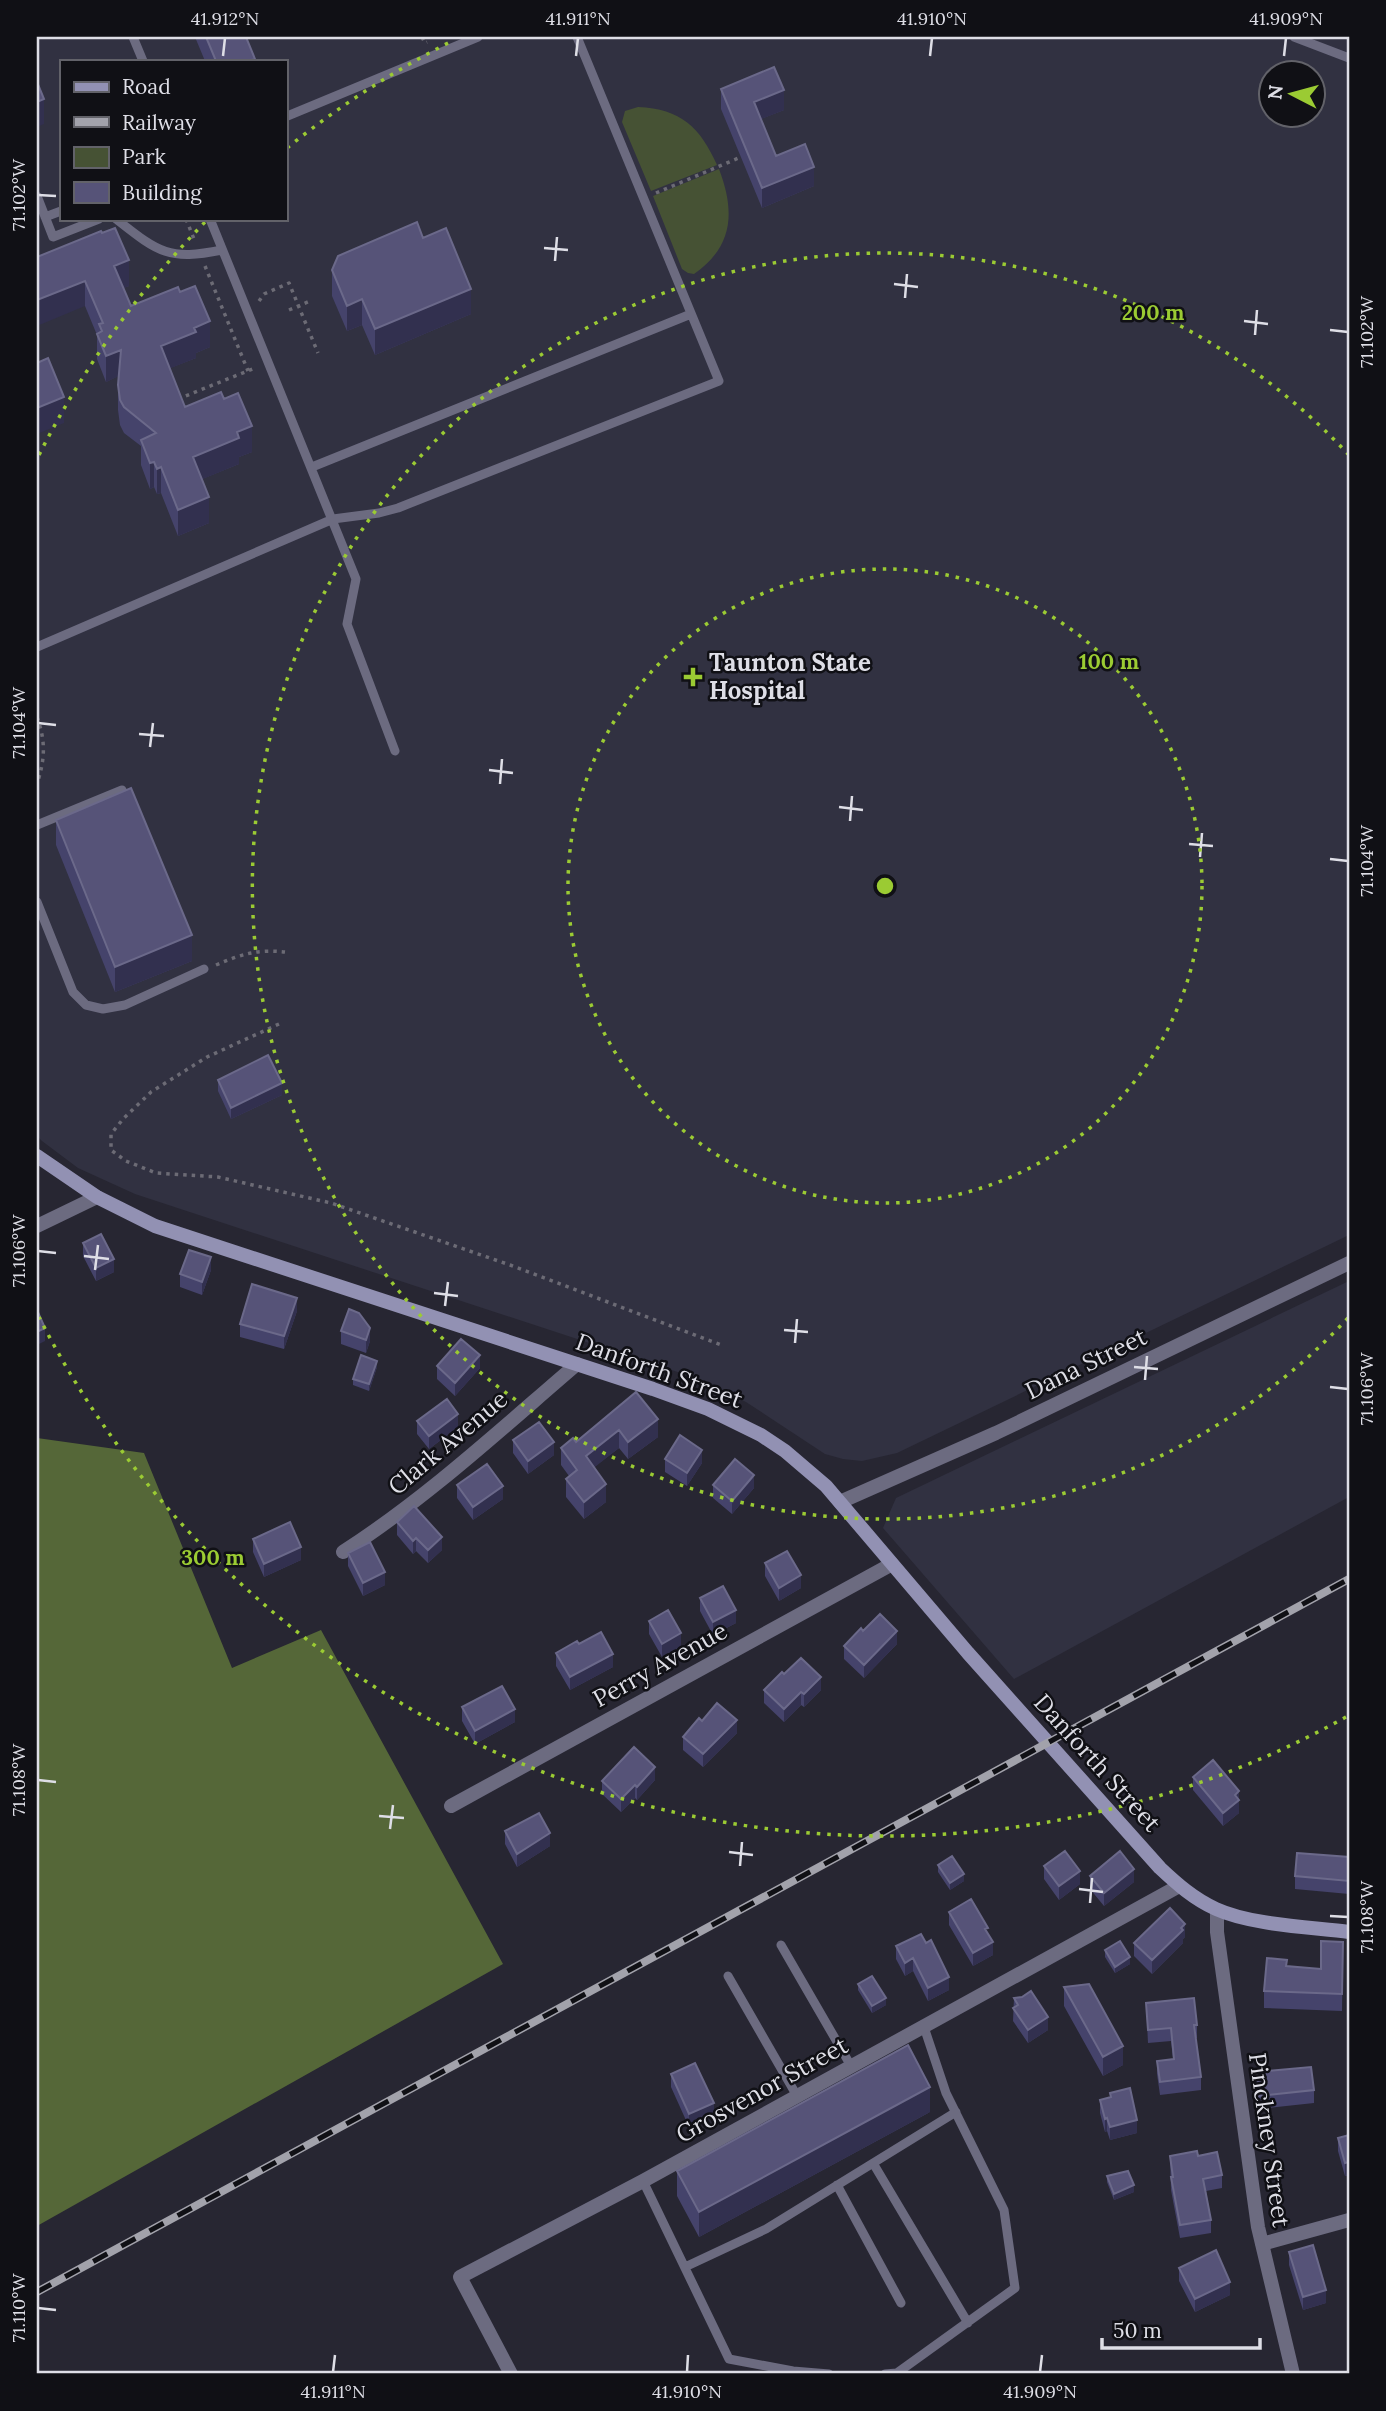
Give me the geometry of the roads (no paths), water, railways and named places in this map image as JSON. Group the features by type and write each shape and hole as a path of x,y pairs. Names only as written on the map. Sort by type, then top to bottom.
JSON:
{"street":[{"name":"Danforth Street","path":"37,1156 97,1197 174,1233 681,1399 761,1435 808,1469 840,1502 1160,1868 1179,1886 1217,1910 1269,1922 1349,1932"},
{"path":"37,1227 97,1197"},
{"name":"Dana Street","path":"840,1502 996,1433 1349,1263"},
{"name":"Clark Avenue","path":"344,1552 435,1486 576,1364"},
{"name":"Perry Avenue","path":"451,1806 892,1564"},
{"name":"Grosvenor Street","path":"511,2374 460,2277 643,2181 1179,1886"},
{"name":"Pinckney Street","path":"1217,1910 1217,1932 1249,2172 1262,2244 1293,2374"},
{"path":"1262,2244 1349,2220"}],"lane":[{"path":"133,37 144,60"},
{"path":"287,116 478,37"},
{"path":"37,647 333,519 398,508 719,381 577,37"},
{"path":"1294,37 1349,58"},
{"path":"37,196 53,237 96,220"},
{"path":"45,218 60,211"},
{"path":"117,220 162,251 184,256 222,250"},
{"path":"210,220 356,579 347,624 395,751"},
{"path":"312,467 691,314"},
{"path":"37,825 122,790"},
{"path":"37,902 73,992 86,1006 103,1009 125,1005 204,970"},
{"path":"782,1945 852,2066"},
{"path":"728,1976 797,2096"},
{"path":"885,2374 897,2373 1015,2288 1004,2210 946,2093 923,2027"},
{"path":"685,2267 766,2229 956,2112"},
{"path":"873,2163 968,2323"},
{"path":"643,2181 729,2359 793,2371 829,2374"},
{"path":"837,2185 901,2302"}],"railway":[{"path":"37,2292 1349,1579"}],"place":[{"name":"Taunton State Hospital","path":"693,677"}]}
